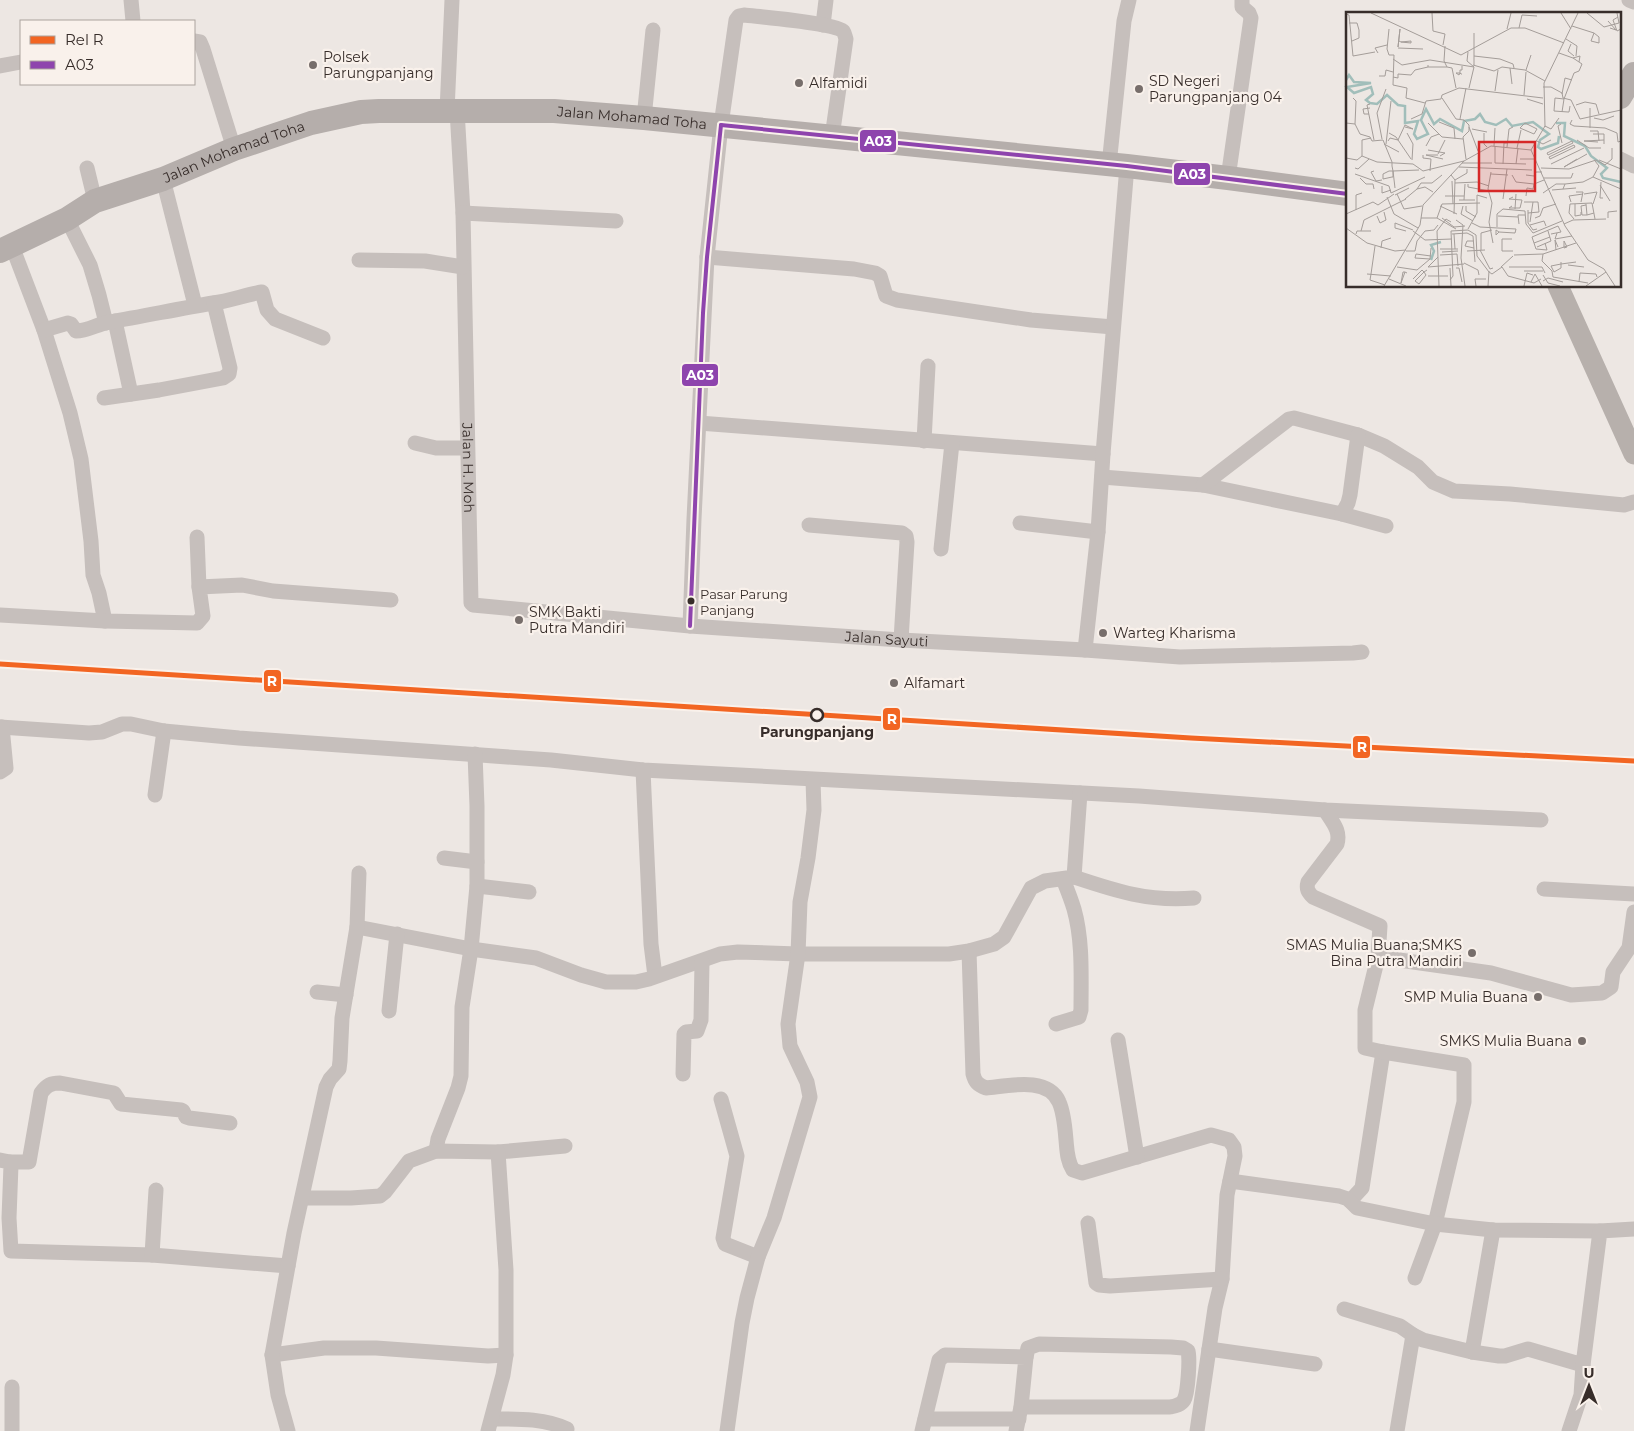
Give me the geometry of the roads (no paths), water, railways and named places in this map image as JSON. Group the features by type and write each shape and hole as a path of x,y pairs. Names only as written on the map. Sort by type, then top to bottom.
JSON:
{"main road":[{"path":"1622,94 1634,74"},
{"name":"Jalan Mohamad Toha","path":"6,248 67,219 95,201 163,179 234,149 311,123 338,116 379,111 554,111 644,118 1118,166 1346,194"}],"street":[{"path":"129,20 131,0"},
{"name":"Jalan H. Moh","path":"452,0 452,110 463,212 471,602 474,605 690,626"},
{"path":"823,25 826,0"},
{"path":"1085,650 1098,532 1113,328 1124,21 1129,0"},
{"path":"1228,178 1251,18 1242,6 1242,0"},
{"path":"1629,0 1634,2"},
{"path":"690,626 707,257 721,125 736,20 739,16 744,15 823,25 842,31 846,39 832,137"},
{"path":"644,118 653,30"},
{"path":"195,41 200,42 203,49 234,149"},
{"path":"0,66 20,62"},
{"path":"1622,160 1634,166"},
{"path":"87,168 95,201"},
{"path":"163,179 195,305"},
{"path":"463,212 616,221"},
{"path":"67,219 90,265 111,322 131,394"},
{"path":"6,248 44,330 70,413 81,459 91,541 93,575 99,592 104,621"},
{"path":"707,257 854,269 875,273 880,276 886,296 896,300 1031,320 1113,328"},
{"path":"359,260 425,261 463,267"},
{"path":"1559,288 1629,429 1634,454"},
{"path":"44,330 68,323 76,331 81,331 111,322 262,292 267,310 275,319 323,338"},
{"path":"104,398 227,376 230,368 214,303"},
{"path":"924,441 928,366"},
{"path":"1203,485 1289,419 1294,418 1358,435 1384,446 1418,467 1433,482 1454,491 1510,494 1624,505 1634,502"},
{"path":"699,423 1103,454"},
{"path":"1342,514 1350,495 1358,435"},
{"path":"414,443 436,448 467,448"},
{"path":"941,549 952,443"},
{"path":"1102,477 1203,485 1342,514 1386,526"},
{"path":"1020,523 1098,532"},
{"path":"809,525 902,533 906,536 901,640"},
{"path":"0,615 104,621 197,623 203,616 199,587 197,536"},
{"path":"199,587 242,585 273,591 391,600"},
{"name":"Jalan Sayuti","path":"690,626 1194,657 1353,654 1362,652"},
{"path":"0,772 6,768 1,727 89,733 102,732 122,724 131,724 164,730 282,741 551,760 643,770 1080,793 1325,810 1541,820"},
{"path":"155,795 164,730"},
{"path":"436,1151 438,1138 461,1076 462,1007 471,949 477,886 478,806 475,754"},
{"path":"643,770 651,944 655,976"},
{"path":"727,1431 747,1298 758,1257 774,1218 810,1097 807,1082 790,1046 788,1024 798,954 800,902 814,810 813,780"},
{"path":"1056,1024 1076,1019 1079,1017 1081,1010 1081,960 1068,878 1080,793"},
{"path":"1325,810 1339,834 1339,839 1308,882 1308,892 1313,897 1380,926 1378,957 1365,1010 1365,1048 1464,1065 1464,1102 1435,1224 1415,1278"},
{"path":"444,858 477,862"},
{"path":"288,1431 278,1395 272,1355 288,1266 326,1087 339,1069 342,1018 357,927 359,873"},
{"path":"357,927 471,949 536,958 581,976 606,982 636,982 702,962 720,954 738,952 949,954 969,951 994,944 1004,937 1031,888 1045,881 1068,878 1146,898 1178,900 1194,898"},
{"path":"477,886 529,892"},
{"path":"1544,889 1634,894"},
{"path":"1378,957 1491,973 1572,995 1602,993 1611,988 1613,972 1632,948 1634,912"},
{"path":"389,1011 397,934"},
{"path":"969,951 972,1074 974,1080 979,1086 986,1088 1036,1085 1053,1092 1060,1103 1071,1167 1076,1172 1082,1173 1211,1135 1229,1140 1234,1147 1235,1156 1225,1218 1222,1279 1197,1431"},
{"path":"683,1074 684,1034 697,1031 701,1020 702,962"},
{"path":"318,992 346,995"},
{"path":"1118,1040 1137,1157"},
{"path":"1350,1201 1362,1188 1383,1052"},
{"path":"230,1123 189,1118 182,1110 121,1104 114,1093 60,1083 52,1083 46,1086 41,1093 29,1162 5,1161 9,1218 6,1251 152,1255 288,1266"},
{"path":"721,1099 737,1156 723,1238 724,1244 758,1257"},
{"path":"302,1198 380,1196 409,1161 436,1151 498,1152 565,1146"},
{"path":"498,1152 506,1270 506,1355 490,1425 546,1422 567,1429"},
{"path":"1230,1181 1345,1197 1356,1208 1435,1224 1494,1230 1600,1231 1634,1229"},
{"path":"152,1255 156,1190"},
{"path":"1088,1223 1096,1283 1100,1285 1222,1279"},
{"path":"1472,1352 1494,1230"},
{"path":"1569,1431 1581,1395 1600,1231"},
{"path":"1344,1309 1400,1326 1423,1340 1472,1352 1505,1356 1528,1349 1583,1365"},
{"path":"1397,1431 1413,1335"},
{"path":"1019,1419 1028,1348 1038,1344 1177,1348 1188,1351 1190,1358 1185,1399 1180,1404 1170,1407 1019,1419 923,1425 939,1360 942,1357 954,1355 1026,1357"},
{"path":"272,1355 324,1348 385,1349 488,1356 506,1355"},
{"path":"1209,1349 1315,1364"},
{"path":"0,1430 11,1431 12,1387"}],"rail line":[{"name":"R","path":"0,664 1191,738 1634,761"}],"place":[{"name":"Polsek Parungpanjang","path":"313,65"},
{"name":"Alfamidi","path":"799,83"},
{"name":"SD Negeri Parungpanjang 04","path":"1139,89"},
{"name":"Pasar Parung Panjang","path":"691,601"},
{"name":"SMK Bakti Putra Mandiri","path":"519,620"},
{"name":"Warteg Kharisma","path":"1103,633"},
{"name":"Alfamart","path":"894,683"},
{"name":"Parungpanjang","path":"817,715"},
{"name":"SMAS Mulia Buana;SMKS Bina Putra Mandiri","path":"1472,953"},
{"name":"SMP Mulia Buana","path":"1538,997"},
{"name":"SMKS Mulia Buana","path":"1582,1041"}]}
